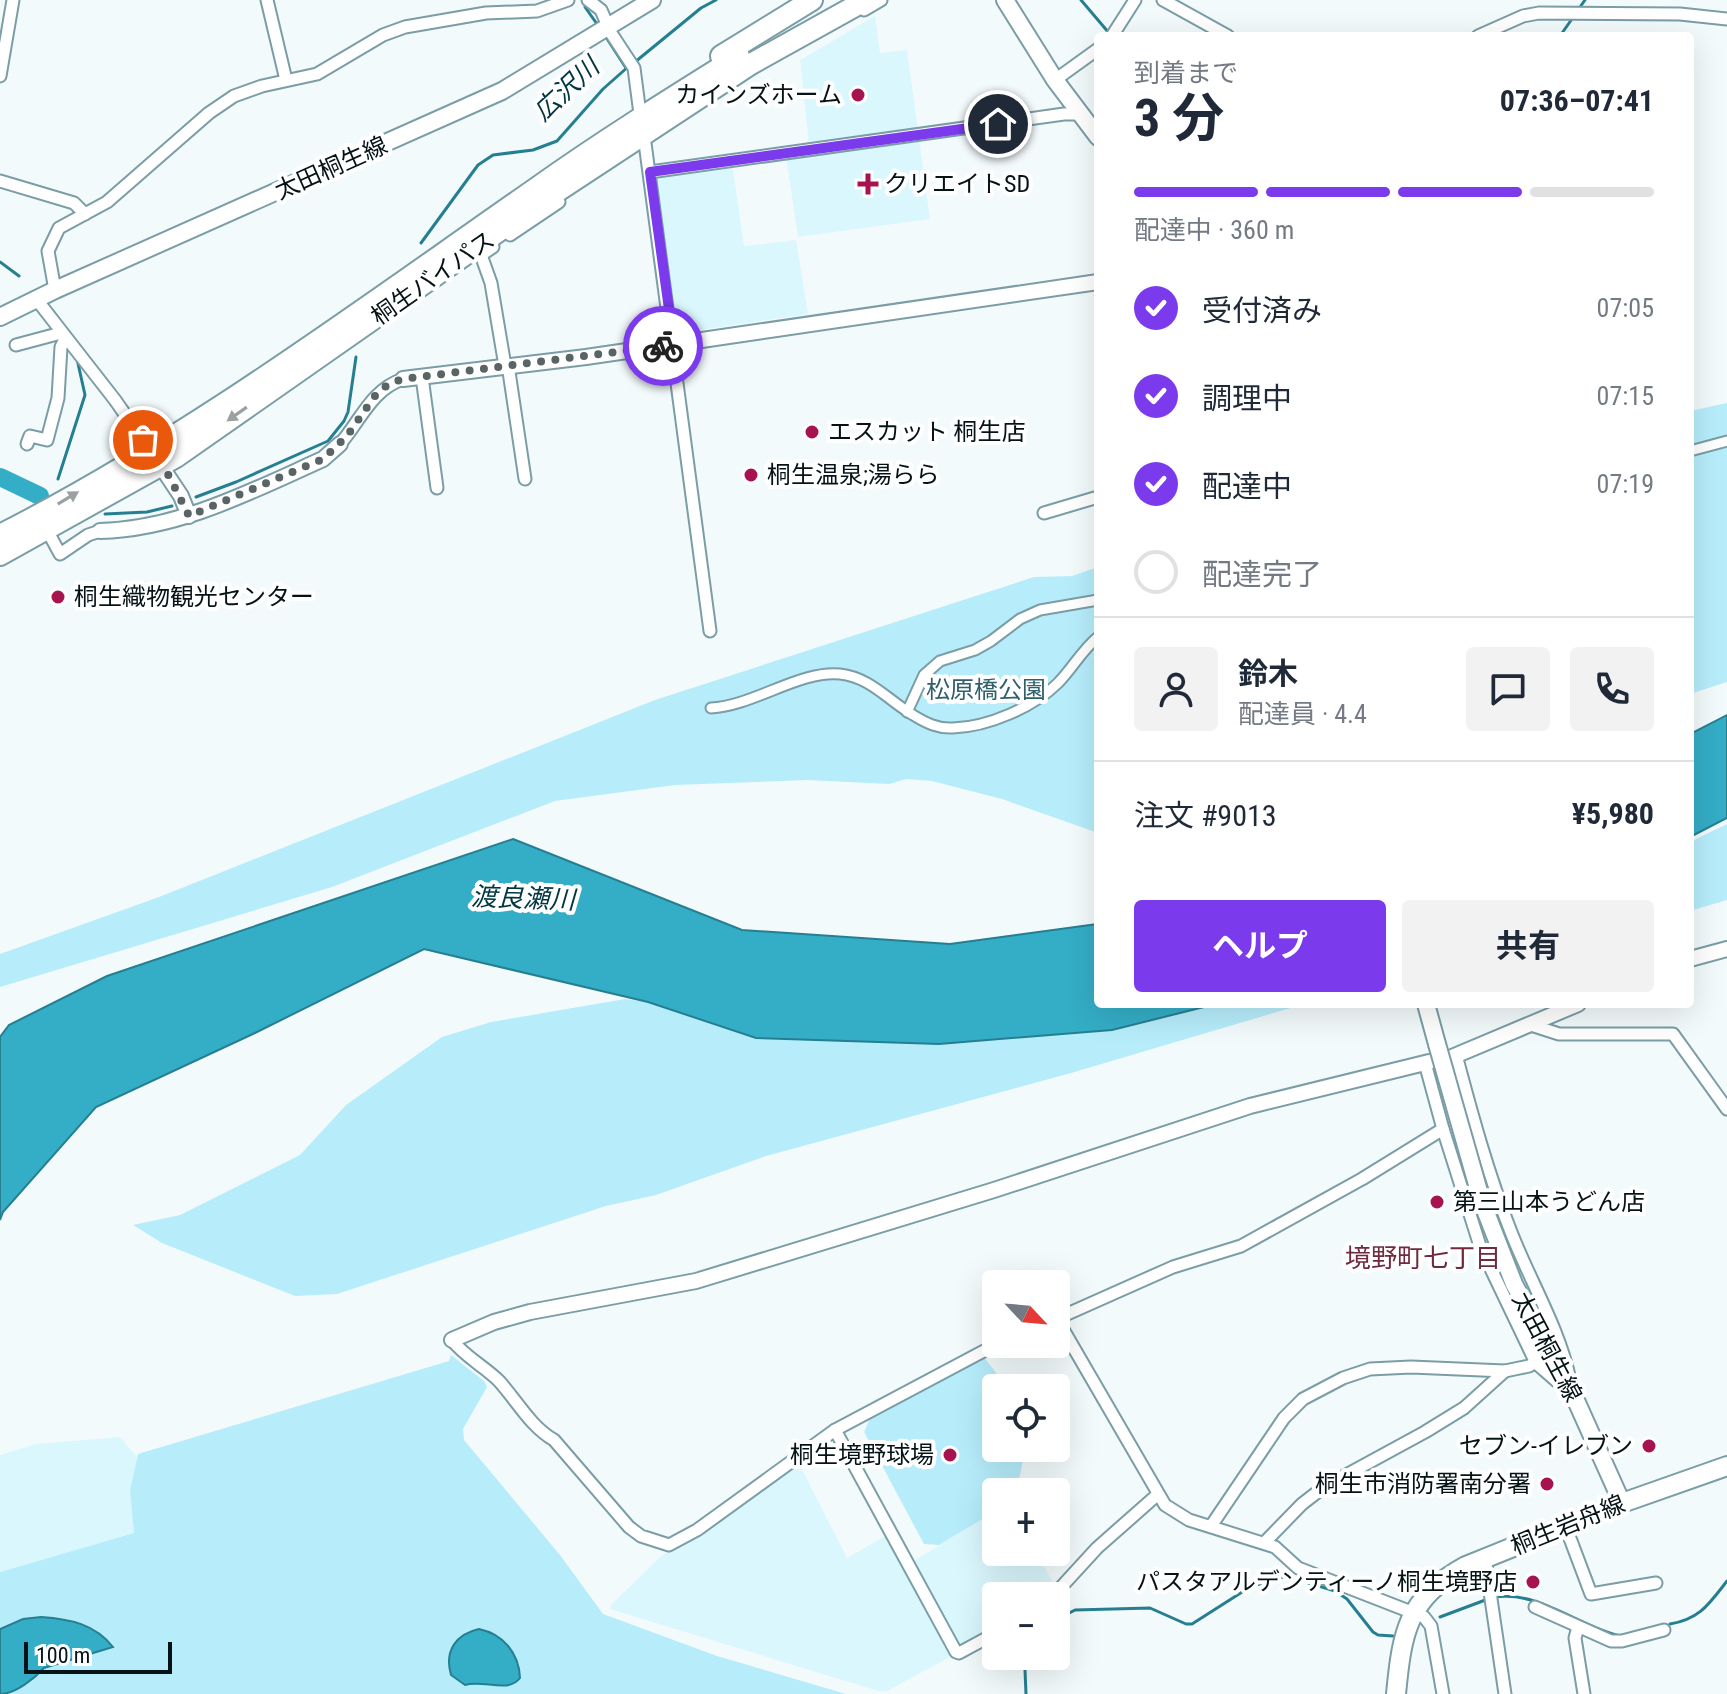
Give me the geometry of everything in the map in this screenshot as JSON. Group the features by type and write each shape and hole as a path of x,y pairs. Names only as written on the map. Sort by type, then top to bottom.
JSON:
{"highway":[{"path":"297,356 350,310 425,254 640,110 812,0"},
{"name":"桐生バイパス","path":"0,535 156,458 550,179 840,0"},
{"name":"桐生バイパス","path":"0,555 47,530 347,338 748,58 866,0"},
{"path":"347,338 396,313 481,255"}],"main road":[{"name":"太田桐生線","path":"0,317 502,91 652,0"},
{"path":"1005,0 1055,80 1094,132"},
{"name":"太田桐生線","path":"1428,1011 1482,1202 1514,1284 1549,1355 1574,1396 1622,1503"},
{"name":"桐生岩舟線","path":"1396,1694 1405,1629 1414,1611 1443,1578 1565,1525 1727,1466"}],"street":[{"path":"0,76 13,0"},
{"path":"267,0 286,80"},
{"path":"55,290 48,251 59,228 107,202 221,104 243,91 317,74 383,35 405,27 486,13 537,11 568,0"},
{"path":"588,0 601,10 632,65 640,110"},
{"path":"525,479 491,283 481,255 731,86 881,0"},
{"path":"1115,32 1135,0"},
{"path":"1163,0 1221,32"},
{"path":"1487,32 1523,16 1539,13 1680,14 1727,19"},
{"path":"1055,80 1094,52"},
{"path":"650,172 1080,114"},
{"path":"645,143 710,631"},
{"path":"0,181 74,203 85,214"},
{"path":"47,530 60,554 88,535 100,531 142,528 189,516 323,459 340,444 377,393 390,383 403,379 674,345 1094,283"},
{"path":"37,300 156,458 181,496 189,516"},
{"path":"16,345 63,336"},
{"path":"27,444 30,436 47,440 58,398 63,336"},
{"path":"422,377 437,488"},
{"path":"1694,450 1727,441"},
{"path":"1044,513 1094,498"},
{"path":"907,712 924,675 940,661 975,650 1020,619 1040,610 1094,601"},
{"path":"711,708 741,703 823,674 835,674 861,680 877,688 907,712 936,727 953,729 1004,715 1049,691 1094,641"},
{"path":"1694,958 1727,949"},
{"path":"1549,1355 1523,1262 1498,1196 1454,1056 1569,1008"},
{"path":"1531,1025 1559,1034 1673,1034 1727,1109"},
{"path":"982,1352 835,1430 697,1530 669,1545 655,1542 629,1527 554,1440 542,1434 497,1379 463,1354 452,1340 494,1322 530,1312 696,1281 994,1190 1250,1106 1427,1063 1443,1129 1480,1246 1527,1344 1549,1355"},
{"path":"1070,1313 1173,1267 1241,1246 1362,1179 1443,1129"},
{"path":"1070,1343 1157,1495 1174,1513 1275,1547 1298,1568 1424,1617 1431,1626 1443,1694"},
{"path":"1264,1543 1302,1504 1324,1487 1464,1408 1505,1371 1549,1355"},
{"path":"1211,1526 1284,1418 1303,1399 1343,1378 1370,1369 1411,1367 1505,1371"},
{"path":"835,1430 956,1652 982,1641"},
{"path":"1066,1582 1097,1548 1157,1495"},
{"path":"1565,1525 1591,1594 1656,1583"},
{"path":"1485,1558 1505,1694"},
{"path":"1535,1607 1611,1641 1664,1630"},
{"path":"1578,1627 1575,1638 1584,1694"}],"shaded area":[{"name":"カインズホーム","path":"875,16 880,53 907,50 930,219 798,237 786,156 809,145 800,60"},
{"path":"732,163 744,246 796,240 808,314 679,333 674,328 654,181 657,175"},
{"path":"120,1437 137,1457 130,1490 135,1533 0,1572 0,1455 36,1444"},
{"path":"799,1463 847,1558 887,1535 952,1656 887,1691 878,1691 610,1609 661,1556 714,1524"},
{"path":"982,1520 982,1566 1043,1566 1053,1582 982,1582 982,1635 962,1646 958,1645 912,1562"}],"green space":[{"path":"1727,403 1727,682 1694,693 1694,410"},
{"name":"松原橋公園","path":"1094,568 1094,832 1002,799 932,781 906,779 889,784 807,780 675,785 555,801 332,887 0,987 0,954 159,897 655,700 1034,577 1072,576"},
{"path":"1727,824 1727,900 1694,910 1694,840"},
{"path":"625,999 648,1002 756,1038 939,1044 1112,1030 1200,1008 1290,1008 1071,1073 766,1156 656,1195 606,1206 337,1294 295,1296 162,1243 133,1225 180,1215 300,1155 346,1105 442,1037 491,1022"},
{"path":"451,1355 484,1381 487,1387 463,1429 464,1440 560,1555 603,1614 717,1656 846,1694 0,1694 0,1572 134,1533 130,1490 138,1454 449,1361"},
{"name":"桐生境野球場","path":"982,1357 997,1374 982,1374 982,1462 1022,1462 1020,1476 982,1478 982,1519 939,1545 924,1544 864,1432 871,1416"}],"water":[{"path":"1727,715 1727,818 1694,835 1694,732"},
{"name":"渡良瀬川","path":"513,839 742,930 950,944 1094,925 1094,1008 1200,1008 1112,1030 939,1044 756,1038 648,1002 424,949 96,1107 3,1212 0,1220 0,1037 9,1025 107,976"},
{"path":"41,1617 81,1624 98,1633 113,1647 44,1668 18,1689 0,1694 0,1629 23,1619"},
{"path":"479,1629 495,1635 513,1653 520,1678 515,1683 502,1686 465,1685 451,1675 449,1658 454,1645 464,1635"}],"waterway":[{"name":"広沢川","path":"635,62 701,8 716,0"},
{"name":"広沢川","path":"1081,0 1108,32"},
{"name":"広沢川","path":"1578,10 1585,0"},
{"path":"587,5 585,7 597,24"},
{"name":"広沢川","path":"1563,32 1574,16"},
{"path":"604,34 626,68"},
{"name":"広沢川","path":"421,243 478,165 493,155 533,150 557,141 603,89 629,66"},
{"path":"0,262 19,276"},
{"path":"52,310 69,333"},
{"name":"広沢川","path":"196,497 328,441 348,412 356,357"},
{"path":"58,479 85,395 77,359"},
{"name":"広沢川","path":"0,477 40,496"},
{"name":"広沢川","path":"105,514 147,512 172,506"},
{"path":"1070,1613 1150,1608 1192,1624 1250,1587 1286,1576 1335,1591 1347,1599 1373,1632 1393,1636"},
{"path":"1670,1624 1696,1614 1727,1581"},
{"path":"1495,1597 1528,1599 1620,1636"},
{"path":"1440,1617 1488,1599"},
{"path":"1025,1670 1026,1694"}],"way so far":[{"path":"143,440 169,476 189,516 323,459 347,436 377,393 390,383 663,346"}],"place":[{"name":"カインズホーム","path":"858,95"},
{"name":"クリエイトSD","path":"868,184"},
{"name":"エスカット 桐生店","path":"812,432"},
{"name":"桐生温泉;湯らら","path":"751,475"},
{"name":"桐生織物観光センター","path":"58,597"},
{"name":"第三山本うどん店","path":"1437,1202"},
{"name":"セブン-イレブン","path":"1649,1446"},
{"name":"桐生境野球場","path":"950,1455"},
{"name":"桐生市消防署南分署","path":"1547,1484"},
{"name":"パスタアルデンティーノ桐生境野店","path":"1533,1582"}],"district":[{"name":"境野町七丁目","path":"1423,1258"}],"route":[{"path":"663,346 674,345 650,172 998,124"}]}
